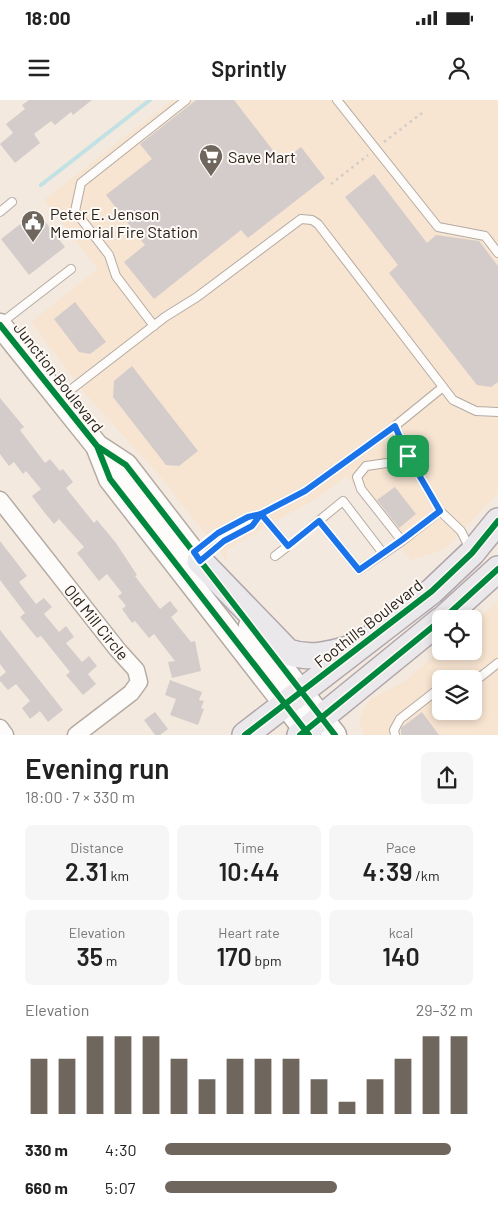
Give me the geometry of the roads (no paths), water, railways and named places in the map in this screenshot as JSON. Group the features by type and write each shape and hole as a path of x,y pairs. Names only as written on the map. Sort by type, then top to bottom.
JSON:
{"main road":[{"name":"Junction Boulevard","path":"0,324 97,446 126,465 197,557 314,731"},
{"name":"Junction Boulevard","path":"97,446 110,479 293,699"},
{"name":"Foothills Boulevard","path":"245,735 432,590 472,553 498,521"},
{"path":"197,557 288,652 304,657 361,646"},
{"path":"453,610 496,575"},
{"path":"314,731 432,628"}],"street":[{"name":"Old Mill Circle","path":"0,500 117,649 136,670 139,682 131,693 76,735"},
{"path":"0,728 5,735"}],"lane":[{"path":"154,326 116,276 109,255 75,211 81,183 186,100"},
{"path":"338,100 438,227 485,236 498,253"},
{"path":"0,212 12,202"},
{"path":"58,399 154,326 198,297 301,218 312,220 318,224 453,400 466,408 476,411 498,412"},
{"path":"0,324 70,268"},
{"path":"197,557 252,526 261,514 305,491 395,426 443,387"},
{"path":"395,426 408,456 440,511 461,531 472,553"},
{"path":"402,540 362,489 358,477 366,466 394,462 408,456"},
{"path":"275,556 343,501 382,552"},
{"path":"319,521 359,570 440,511"},
{"path":"261,514 288,546"},
{"path":"482,676 498,663"},
{"path":"396,735 394,730 400,719 432,694"}],"waterway":[{"path":"41,185 150,100"}],"place":[{"name":"Save Mart","path":"211,177"},
{"name":"Peter E. Jenson Memorial Fire Station","path":"33,243"}]}
